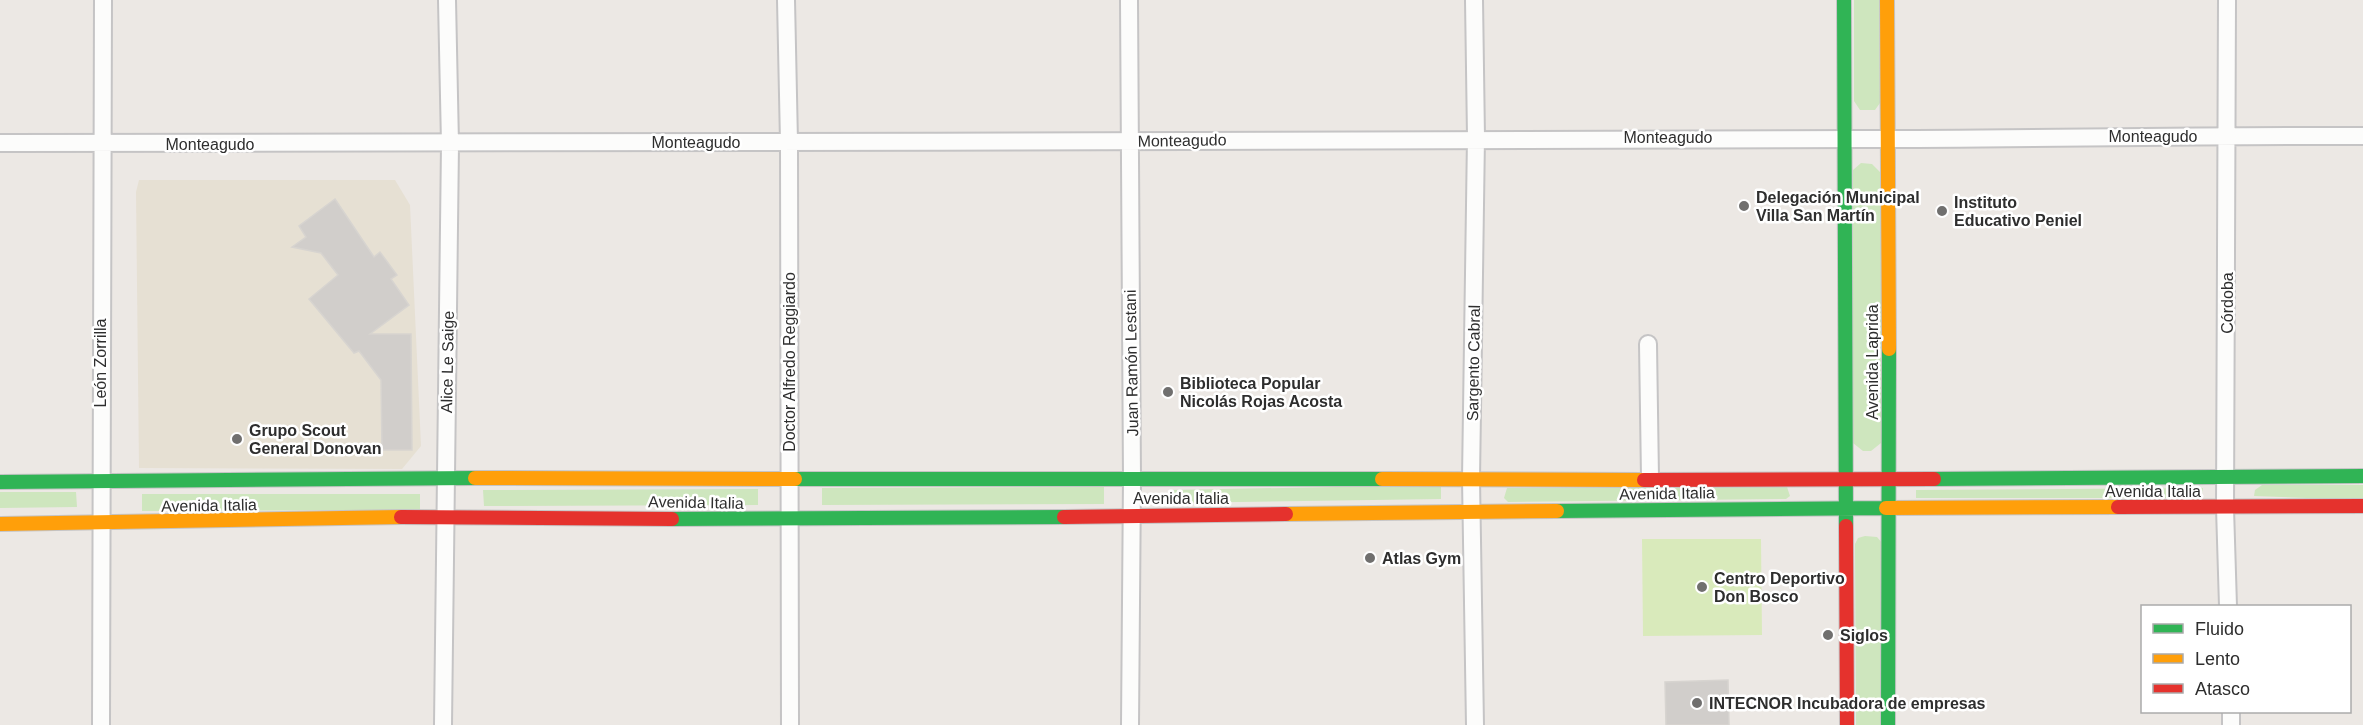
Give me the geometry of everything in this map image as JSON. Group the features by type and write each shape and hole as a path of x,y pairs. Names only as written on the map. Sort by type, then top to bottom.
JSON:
{"main road":[{"name":"Avenida Laprida","path":"1844,0 1847,725"},
{"name":"Avenida Laprida","path":"1887,0 1890,138 1888,725"},
{"name":"Avenida Italia","path":"0,482 100,483 445,478 1889,479 2363,476"},
{"name":"Avenida Italia","path":"0,524 445,516 791,520 1846,508 2363,507"}],"street":[{"name":"León Zorrilla","path":"101,725 99,524 103,0"},
{"name":"Alice Le Saige","path":"443,725 450,144 447,0"},
{"name":"Doctor Alfredo Reggiardo","path":"786,0 789,142 790,725"},
{"name":"Juan Ramón Lestani","path":"1129,0 1128,141 1132,479 1130,725"},
{"name":"Sargento Cabral","path":"1474,0 1476,137 1472,479 1475,725"},
{"name":"Córdoba","path":"2227,0 2225,508 2228,605"},
{"name":"Monteagudo","path":"0,143 450,144 1476,137 2363,136"},
{"path":"1648,344 1650,478"}],"shaded area":[{"path":"139,180 395,180 410,205 421,446 402,469 139,468 136,192"}],"green space":[{"path":"1854,0 1879,0 1880,103 1875,110 1860,110 1854,101"},
{"path":"1861,163 1872,164 1881,173 1881,443 1871,451 1863,451 1853,443 1853,170"},
{"path":"1441,485 1441,499 1170,503 1170,490"},
{"path":"2262,485 2363,485 2363,500 2254,496 2255,490"},
{"path":"1104,487 1104,504 822,505 822,488"},
{"path":"1787,487 1790,496 1786,499 1508,502 1504,498 1507,488"},
{"path":"2203,488 2201,498 1916,498 1916,490"},
{"path":"758,489 758,505 484,506 483,490"},
{"path":"0,492 76,492 77,507 0,508"},
{"path":"142,494 420,494 420,510 142,511"},
{"path":"1877,537 1883,544 1882,725 1856,725 1855,544 1858,538"},
{"name":"Centro Deportivo Don Bosco","path":"1642,539 1761,539 1762,635 1643,636"}],"building":[{"path":"335,199 374,257 380,252 397,275 391,279 409,305 370,334 411,334 412,450 382,450 381,380 359,351 354,353 309,299 338,275 321,253 292,247 306,237 299,226"},
{"name":"INTECNOR Incubadora de empresas","path":"1728,680 1729,725 1666,725 1665,682"}],"traffic: fast":[{"path":"1844,0 1846,526"},
{"path":"1888,725 1889,349"},
{"path":"1934,479 2363,476"},
{"path":"0,482 475,478"},
{"path":"795,479 1382,479"},
{"path":"1557,511 1886,508"},
{"path":"672,519 1064,517"}],"traffic: slow":[{"path":"1887,0 1889,349"},
{"path":"475,478 795,479"},
{"path":"1382,479 1644,480"},
{"path":"1886,508 2118,507"},
{"path":"1286,514 1557,511"},
{"path":"0,524 401,517"}],"traffic: jam":[{"path":"1644,480 1934,479"},
{"path":"2118,507 2363,506"},
{"path":"1064,517 1286,514"},
{"path":"401,517 672,519"},
{"path":"1846,526 1847,725"}],"place":[{"name":"Delegación Municipal Villa San Martín","path":"1744,206"},
{"name":"Instituto Educativo Peniel","path":"1942,211"},
{"name":"Biblioteca Popular Nicolás Rojas Acosta","path":"1168,392"},
{"name":"Grupo Scout General Donovan","path":"237,439"},
{"name":"Atlas Gym","path":"1370,558"},
{"name":"Centro Deportivo Don Bosco","path":"1702,587"},
{"name":"Siglos","path":"1828,635"},
{"name":"INTECNOR Incubadora de empresas","path":"1697,703"}]}
